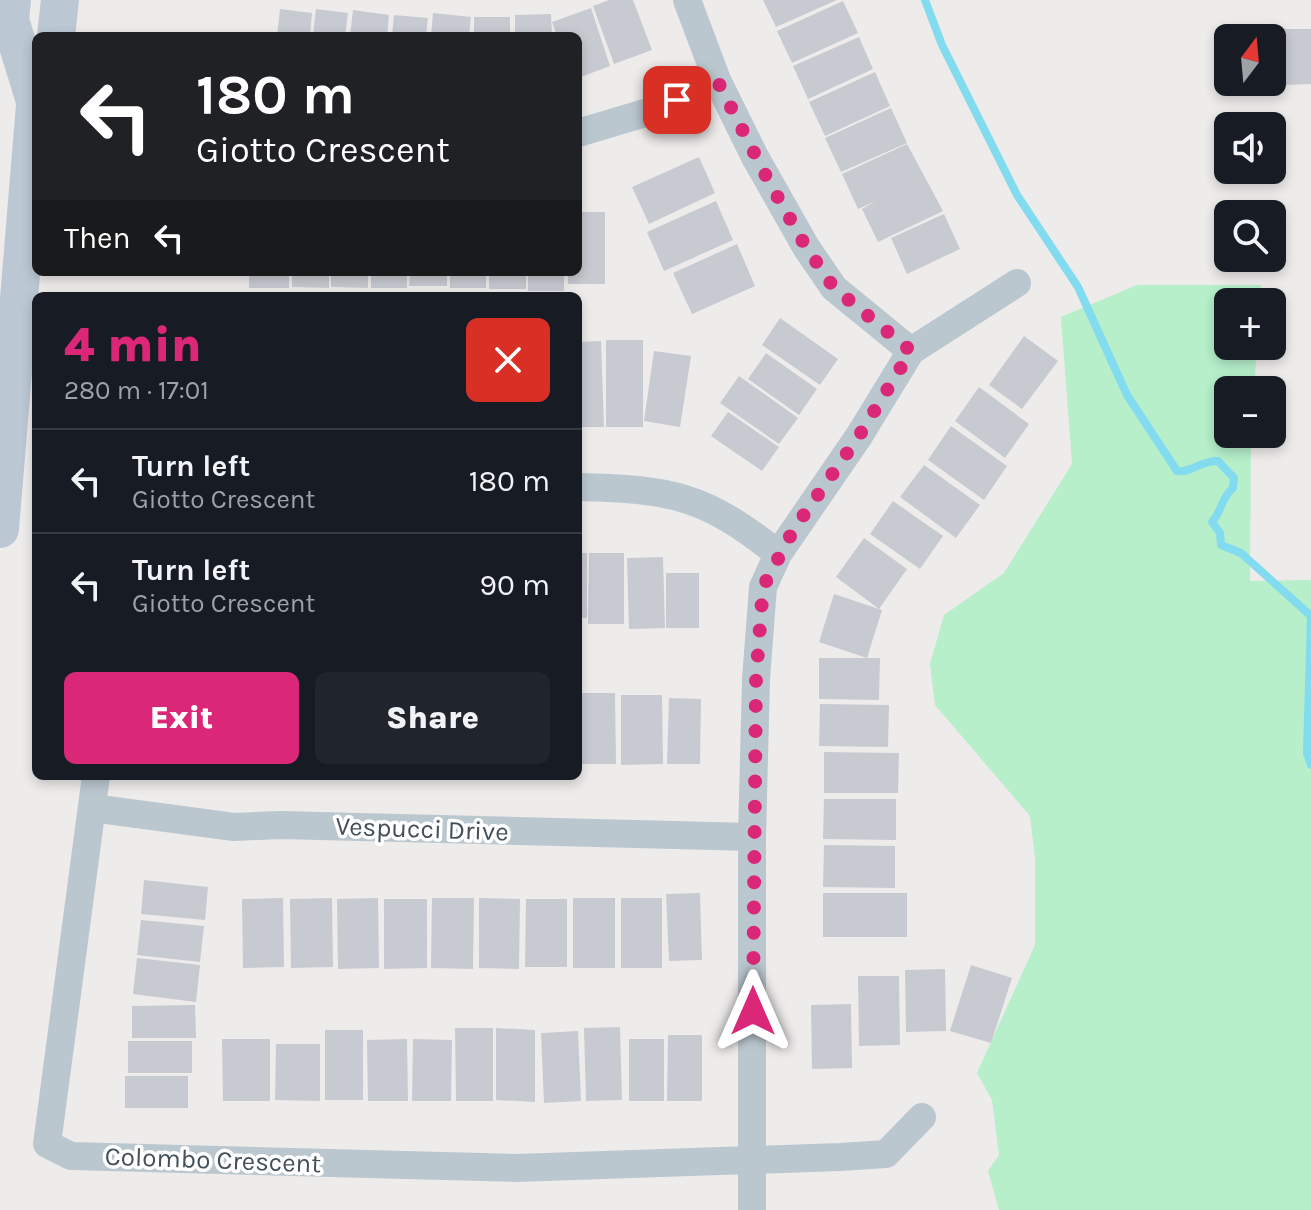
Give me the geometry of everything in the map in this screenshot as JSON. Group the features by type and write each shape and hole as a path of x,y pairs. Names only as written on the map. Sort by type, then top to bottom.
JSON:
{"main road":[{"path":"12,0 10,20 32,87"},
{"path":"56,32 60,0"},
{"path":"0,529 32,133"}],"street":[{"path":"687,0 717,80 806,247 834,288 911,351"},
{"path":"582,132 655,110 717,80"},
{"path":"752,1210 752,837 756,679 763,587 778,554 859,436 911,351 1017,283"},
{"path":"582,487 642,488 703,503 738,522 778,554"},
{"name":"Colombo Crescent","path":"96,780 47,1144 71,1156 516,1168 753,1159"},
{"name":"Vespucci Drive","path":"92,808 234,827 280,825 752,837"},
{"path":"753,1159 886,1154 922,1117"}],"green space":[{"path":"1137,285 1261,285 1261,288 1214,288 1214,360 1256,360 1255,376 1214,376 1214,448 1251,448 1250,581 1311,580 1311,1210 999,1210 988,1171 999,1155 992,1100 977,1073 1035,945 1035,857 1030,816 935,705 930,664 944,615 1004,573 1072,464 1061,317"}],"building":[{"path":"609,0 633,0 652,50 614,64 593,6"},
{"path":"763,0 837,0 776,27"},
{"path":"843,1 858,33 792,63 777,31"},
{"path":"591,8 610,66 582,76 582,32 556,32 552,22"},
{"path":"280,9 312,13 310,32 277,32"},
{"path":"316,9 348,13 346,32 313,32"},
{"path":"353,10 389,15 387,32 350,32"},
{"path":"433,13 471,17 469,32 431,32"},
{"path":"551,14 552,32 515,32 515,15"},
{"path":"394,15 428,18 426,32 392,32"},
{"path":"474,17 510,17 510,32 474,32"},
{"path":"1286,29 1311,29 1311,84 1286,85"},
{"path":"859,37 873,69 808,99 793,66"},
{"path":"875,72 890,106 825,136 809,102"},
{"path":"891,108 907,143 841,172 825,138"},
{"path":"907,144 943,211 878,242 862,209 876,201 858,209 842,174"},
{"path":"699,157 715,193 649,224 632,187"},
{"path":"716,201 733,240 664,271 647,232"},
{"path":"582,212 605,212 605,284 568,284 568,276 582,276"},
{"path":"944,214 960,249 907,274 891,238"},
{"path":"737,244 755,286 692,314 673,273"},
{"path":"249,276 289,276 289,288 249,288"},
{"path":"292,276 329,276 329,288 292,287"},
{"path":"331,276 368,276 368,288 331,287"},
{"path":"371,276 407,276 407,288 371,288"},
{"path":"410,276 447,276 447,286 409,286"},
{"path":"450,276 486,276 486,288 450,288"},
{"path":"489,276 526,276 526,289 489,289"},
{"path":"528,276 564,276 564,291 528,291"},
{"path":"780,318 838,359 820,385 762,345"},
{"path":"1024,336 1058,361 1022,409 989,385"},
{"path":"606,340 643,340 643,427 606,427"},
{"path":"601,341 604,427 582,427 582,342"},
{"path":"654,351 691,356 680,427 644,421"},
{"path":"766,353 817,389 799,415 748,379"},
{"path":"739,376 798,418 779,444 720,403"},
{"path":"979,387 1029,424 1005,458 955,421"},
{"path":"728,412 779,447 762,471 711,436"},
{"path":"951,426 1007,466 984,500 928,460"},
{"path":"924,465 980,505 956,538 900,497"},
{"path":"893,501 943,536 920,569 870,534"},
{"path":"864,538 907,569 879,609 836,577"},
{"path":"582,553 587,553 587,618 582,618"},
{"path":"589,553 624,553 624,624 588,624"},
{"path":"663,557 665,628 629,629 627,558"},
{"path":"666,573 699,573 699,628 666,628"},
{"path":"834,594 882,610 867,658 819,642"},
{"path":"819,658 880,658 879,700 819,699"},
{"path":"582,693 615,693 616,764 582,764"},
{"path":"621,695 662,695 663,764 621,765"},
{"path":"669,698 701,699 700,764 667,764"},
{"path":"820,704 889,705 888,747 819,746"},
{"path":"824,752 899,753 898,793 824,793"},
{"path":"824,799 896,799 896,840 823,839"},
{"path":"824,845 895,846 895,888 823,887"},
{"path":"144,880 208,887 205,920 141,914"},
{"path":"700,893 702,960 669,961 666,894"},
{"path":"823,893 907,893 907,937 823,937"},
{"path":"283,898 284,967 243,968 242,899"},
{"path":"332,898 333,967 291,968 290,899"},
{"path":"378,898 379,968 338,969 337,899"},
{"path":"432,898 474,898 473,969 431,968"},
{"path":"479,898 520,899 519,969 479,968"},
{"path":"573,898 615,898 615,968 573,968"},
{"path":"621,898 662,898 662,968 621,968"},
{"path":"384,899 427,899 427,968 384,969"},
{"path":"526,899 567,899 567,967 525,967"},
{"path":"141,920 204,926 200,962 137,955"},
{"path":"137,958 200,965 196,1002 133,994"},
{"path":"971,965 1012,978 991,1043 950,1031"},
{"path":"945,969 946,1031 906,1032 905,970"},
{"path":"858,976 899,976 900,1045 859,1046"},
{"path":"851,1004 852,1068 812,1069 811,1005"},
{"path":"195,1005 196,1038 132,1038 132,1006"},
{"path":"620,1027 622,1100 586,1101 584,1028"},
{"path":"455,1028 493,1028 493,1101 456,1101"},
{"path":"496,1028 535,1030 535,1102 496,1100"},
{"path":"325,1030 363,1030 363,1100 325,1100"},
{"path":"578,1031 581,1101 544,1103 541,1033"},
{"path":"668,1035 702,1035 702,1101 667,1101"},
{"path":"222,1039 270,1039 270,1101 223,1101"},
{"path":"407,1039 408,1101 368,1101 367,1040"},
{"path":"413,1039 452,1040 451,1101 412,1101"},
{"path":"629,1039 664,1039 664,1101 629,1101"},
{"path":"128,1041 192,1041 192,1073 128,1073"},
{"path":"276,1044 320,1044 320,1101 275,1100"},
{"path":"125,1076 188,1076 188,1108 125,1108"}],"waterway":[{"path":"925,0 942,45 1017,195 1078,287 1127,395 1177,471 1218,461 1234,478 1233,488 1212,522 1220,533 1221,545 1241,553 1311,616 1307,753 1311,765"}],"route":[{"path":"677,100 717,80 755,157 806,247 834,288 911,351 859,436 810,503 778,554 763,587 756,679 752,837 753,1011"}]}
